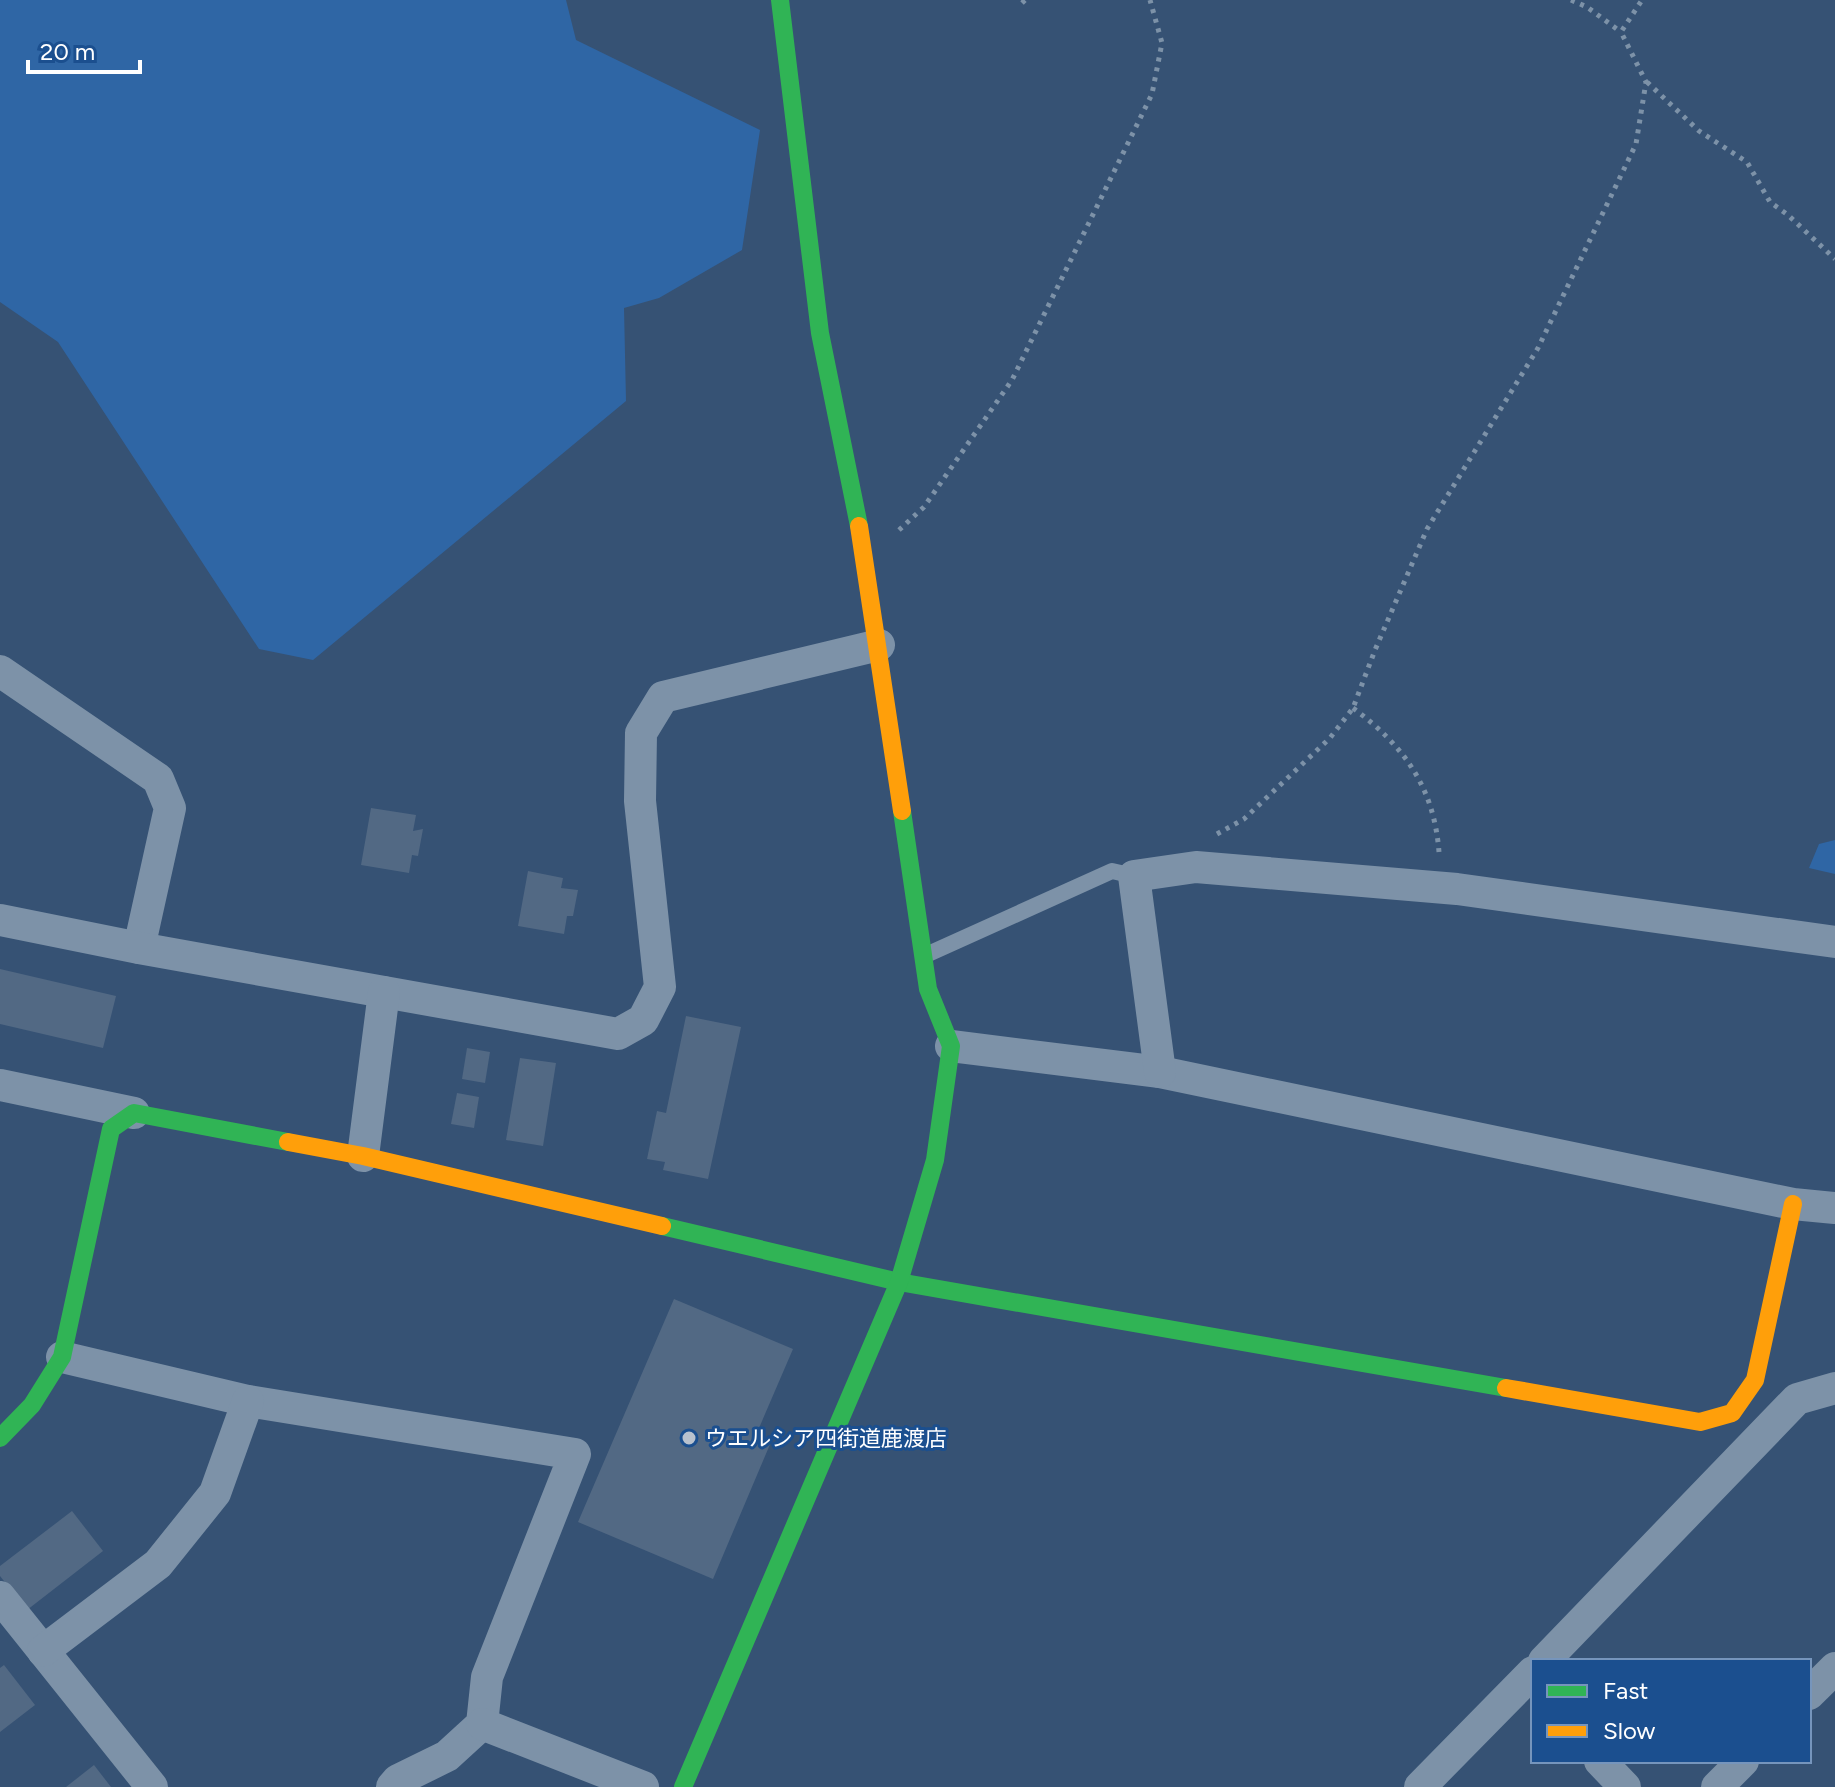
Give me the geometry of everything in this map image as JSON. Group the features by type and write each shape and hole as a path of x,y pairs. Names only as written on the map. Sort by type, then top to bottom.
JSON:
{"street":[{"path":"683,1787 899,1282 935,1160 951,1046 928,989 866,561 820,333 780,0"},
{"path":"0,920 618,1034 643,1020 660,987 640,801 641,733 663,697 879,645"},
{"path":"0,671 158,779 170,808 139,948"},
{"path":"1160,1072 1134,876 1196,867 1439,887 1835,942"},
{"path":"363,1156 384,992"},
{"path":"951,1046 1160,1072 1793,1204 1835,1208"},
{"path":"0,1085 363,1156 899,1282 1700,1422 1732,1413 1755,1380 1793,1204"},
{"path":"0,1438 32,1405 62,1357 111,1129 134,1113"},
{"path":"62,1357 248,1401 575,1454 487,1677 482,1724 447,1756 398,1780 392,1787"},
{"path":"1550,1659 1797,1399 1835,1388"},
{"path":"43,1651 158,1564 215,1493 248,1401"},
{"path":"0,1597 152,1787"},
{"path":"1811,1692 1835,1668"},
{"path":"1420,1787 1531,1679"},
{"path":"482,1724 643,1787"},
{"path":"1602,1763 1625,1787"},
{"path":"1717,1787 1741,1763"}],"lane":[{"path":"923,956 1112,871 1134,876"}],"path":[{"path":"866,561 924,507 1012,380 1152,94 1162,43 1150,0"},
{"path":"1571,0 1587,7 1621,32 1646,82 1699,131 1747,162 1770,202 1835,259"},
{"path":"1621,32 1642,0"},
{"path":"1205,840 1244,819 1330,738 1353,708 1427,529 1538,348 1636,144 1646,82"},
{"path":"1353,708 1378,726 1418,774 1431,806 1437,835 1439,887"}],"shaded area":[{"path":"0,0 566,0 576,40 760,130 742,250 659,298 624,308 626,401 313,660 259,649 58,342 0,302"},
{"path":"1835,840 1835,874 1809,868 1819,844"}],"building":[{"path":"371,808 416,815 413,831 423,829 418,856 412,855 409,873 361,865"},
{"path":"528,871 563,878 561,888 578,890 573,916 567,916 564,934 518,926"},
{"path":"0,969 116,996 103,1048 0,1024"},
{"path":"686,1016 741,1027 708,1179 663,1170 665,1162 647,1159 657,1111 666,1113"},
{"path":"467,1048 490,1052 485,1083 462,1079"},
{"path":"520,1058 556,1063 543,1146 506,1140"},
{"path":"457,1093 479,1097 474,1128 451,1124"},
{"name":"ウエルシア四街道鹿渡店","path":"674,1299 793,1349 756,1435 771,1442 713,1579 578,1522"},
{"path":"72,1511 103,1551 27,1610 0,1576 0,1566"},
{"path":"4,1665 35,1705 0,1732 0,1668"},
{"path":"94,1765 111,1787 66,1787"}],"traffic: fast":[{"path":"780,0 820,333 859,526"},
{"path":"683,1787 899,1282 935,1160 951,1046 928,989 902,811"},
{"path":"0,1438 32,1405 62,1357 111,1129 134,1113 288,1142"},
{"path":"662,1226 899,1282 1506,1388"}],"traffic: slow":[{"path":"859,526 902,811"},
{"path":"288,1142 363,1156 662,1226"},
{"path":"1506,1388 1700,1422 1732,1413 1755,1380 1793,1204"}],"place":[{"name":"ウエルシア四街道鹿渡店","path":"689,1438"}]}
